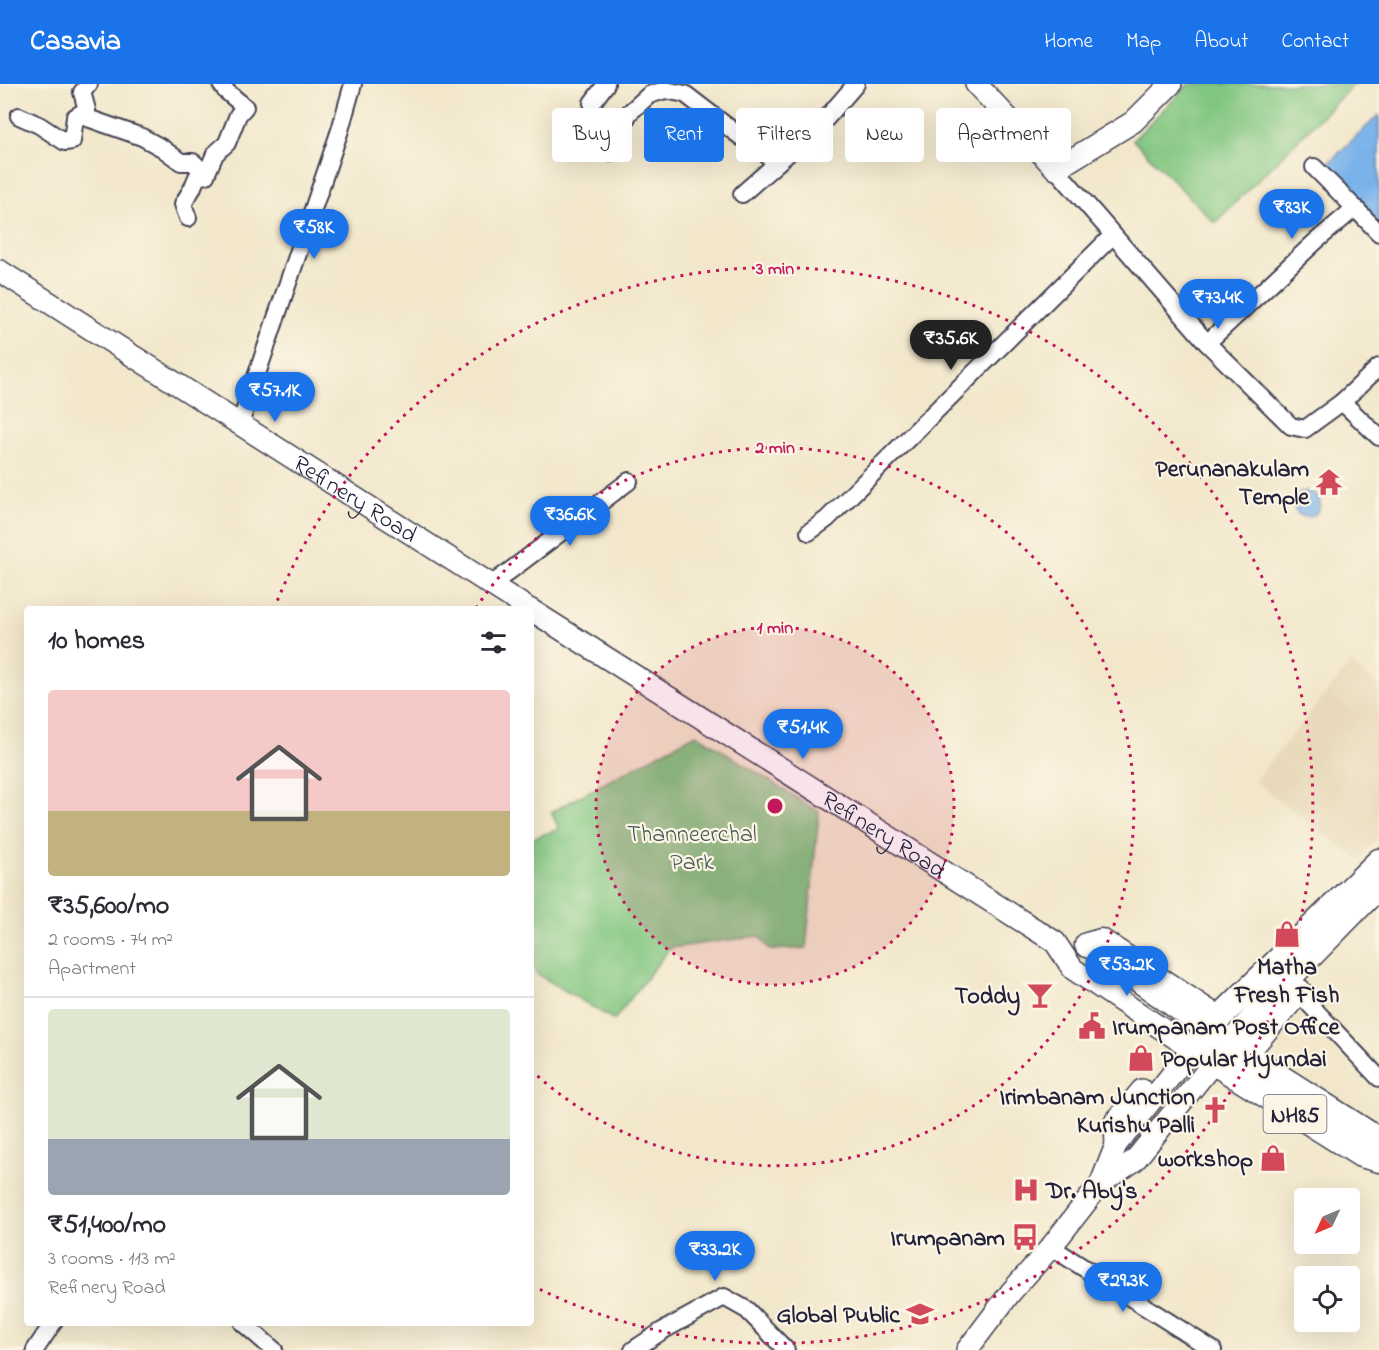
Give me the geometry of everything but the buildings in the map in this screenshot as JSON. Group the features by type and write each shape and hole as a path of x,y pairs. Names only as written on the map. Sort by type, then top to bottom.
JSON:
{"highway":[{"path":"1187,1045 1213,1024 1379,861"},
{"path":"1237,1049 1290,977 1379,886"},
{"path":"1208,1069 1237,1049 1310,979 1327,939"},
{"path":"1087,945 1101,941 1213,1024"},
{"name":"NH85","path":"1213,1024 1237,1049 1379,1143"},
{"name":"Refinery Road","path":"1187,1045 1208,1069 1361,1155 1379,1160"}],"main road":[{"path":"976,84 1056,169 1133,122 1171,84"},
{"name":"Refinery Road","path":"0,271 524,606"},
{"name":"Refinery Road","path":"534,613 1055,942 1073,969 1187,1045"},
{"name":"Refinery Road","path":"1055,942 1087,945"},
{"path":"967,1350 1011,1292 1052,1247 1101,1183 1116,1145 1187,1045"},
{"path":"1101,1183 1135,1160 1208,1069"}],"street":[{"path":"19,116 39,125 65,142 72,141 75,117 87,110 82,92 89,84"},
{"path":"206,175 214,154 227,143 238,115 245,107 220,84"},
{"path":"240,424 336,142 353,84"},
{"path":"592,103 606,84"},
{"path":"833,111 856,84"},
{"path":"632,110 650,95 665,90 685,94 736,133"},
{"path":"79,115 142,137 181,162 193,162 206,175"},
{"path":"742,194 778,162"},
{"path":"1314,167 1379,233"},
{"path":"1056,169 1207,343 1291,426 1305,429 1342,402 1379,367"},
{"path":"188,218 183,204 198,177 206,175"},
{"path":"1207,343 1315,242 1355,208"},
{"path":"809,532 827,519 1113,235"},
{"path":"1342,402 1379,437"},
{"path":"491,585 629,481"},
{"path":"1298,992 1379,1078"},
{"path":"1052,1247 1213,1350"},
{"path":"633,1350 662,1331 724,1297 747,1310 786,1350"},
{"path":"35,1350 51,1326"},
{"path":"246,1326 274,1350"}],"shaded area":[{"path":"1351,663 1379,686 1379,836 1358,859 1254,781"}],"green space":[{"path":"1189,84 1354,84 1215,223 1133,140"},
{"name":"Thanneerchal Park","path":"696,734 819,812 806,948 770,950 759,936 670,948 614,1020 537,974 534,970 534,838 559,829 551,812"}],"water":[{"path":"1379,115 1379,225 1320,171"},
{"path":"1307,491 1316,495 1320,504 1316,513 1307,517 1298,513 1294,504 1298,495"}],"place":[{"name":"Perunanakulam Temple","path":"1329,482"},
{"name":"Matha Fresh Fish","path":"1287,934"},
{"name":"Toddy","path":"1040,995"},
{"name":"Irumpanam Post Office","path":"1092,1026"},
{"name":"Popular Hyundai","path":"1141,1058"},
{"name":"Irimbanam Junction Kurishu Palli","path":"1215,1110"},
{"name":"workshop","path":"1273,1158"},
{"name":"Dr. Aby's","path":"1026,1190"},
{"name":"Irumpanam","path":"1025,1237"},
{"name":"Global Public","path":"920,1314"}]}
